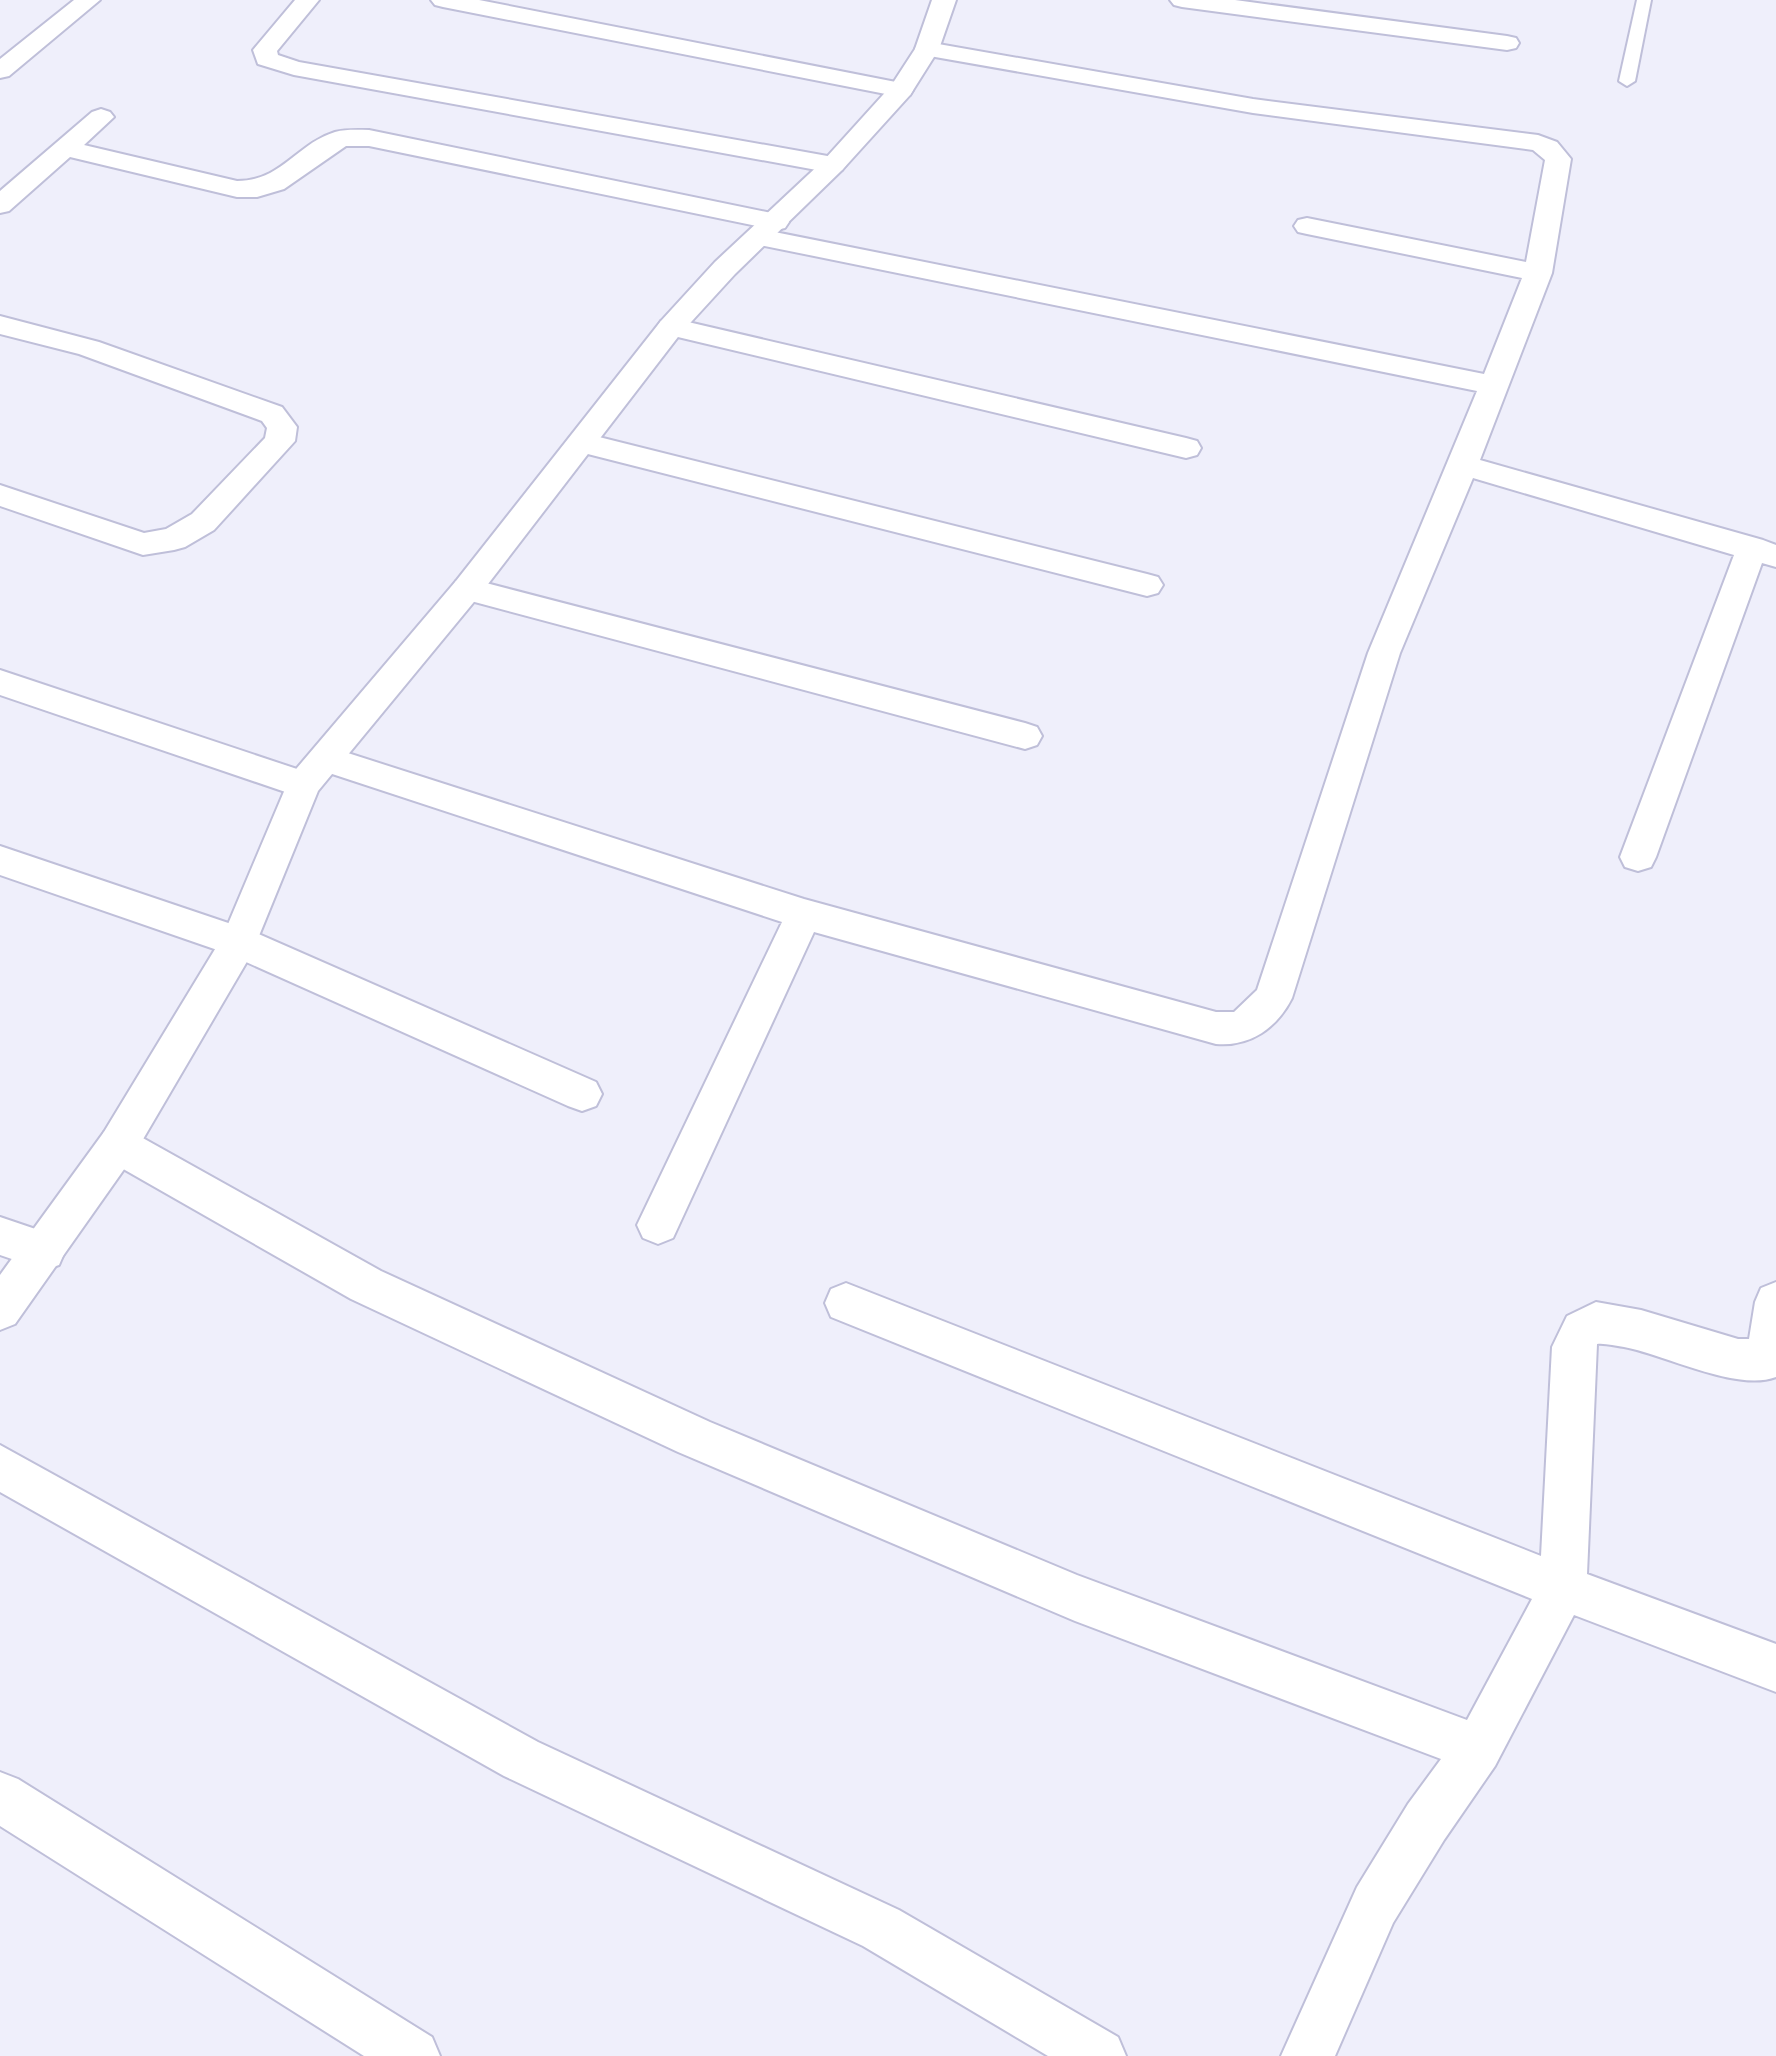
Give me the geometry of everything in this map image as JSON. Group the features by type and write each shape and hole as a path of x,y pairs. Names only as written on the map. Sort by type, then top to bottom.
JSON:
{"street":[{"path":"0,71 88,0"},
{"path":"307,0 265,50 267,59 294,68 833,165"},
{"path":"443,0 901,90"},
{"path":"0,1310 118,1145 239,942 303,785 467,589 671,327 724,268 833,165 901,90 928,48 944,0"},
{"path":"1182,0 1507,43"},
{"path":"326,759 804,914 1216,1028 1231,1030 1251,1023 1273,998 1384,653 1463,465 1538,273 1558,159 1548,147 1538,143 1253,106 928,48"},
{"path":"0,205 101,117"},
{"path":"64,148 237,189 247,189 275,183 322,148 341,138 369,138 768,229 1493,385"},
{"path":"1307,226 1538,273"},
{"path":"0,325 89,348 259,409 272,414 282,427 280,441 203,522 174,539 143,544 0,495"},
{"path":"671,327 1186,448"},
{"path":"583,443 1147,585"},
{"path":"1463,465 1764,552 1638,857"},
{"path":"467,589 1025,736"},
{"path":"0,682 303,785"},
{"path":"0,860 239,942 582,1094"},
{"path":"657,1225 804,914"},
{"path":"118,1145 366,1285 694,1437 1075,1598 1478,1749"},
{"path":"0,1236 44,1251"},
{"path":"1308,2056 1375,1905 1426,1822 1478,1749 1563,1588 1574,1347 1582,1330 1597,1322 1641,1330 1738,1360 1772,1361 1776,1302"},
{"path":"846,1303 1563,1588 1776,1668"},
{"path":"0,1467 522,1759 881,1928 1099,2056"},
{"path":"0,1797 413,2056"}],"lane":[{"path":"1627,81 1644,0"}]}
